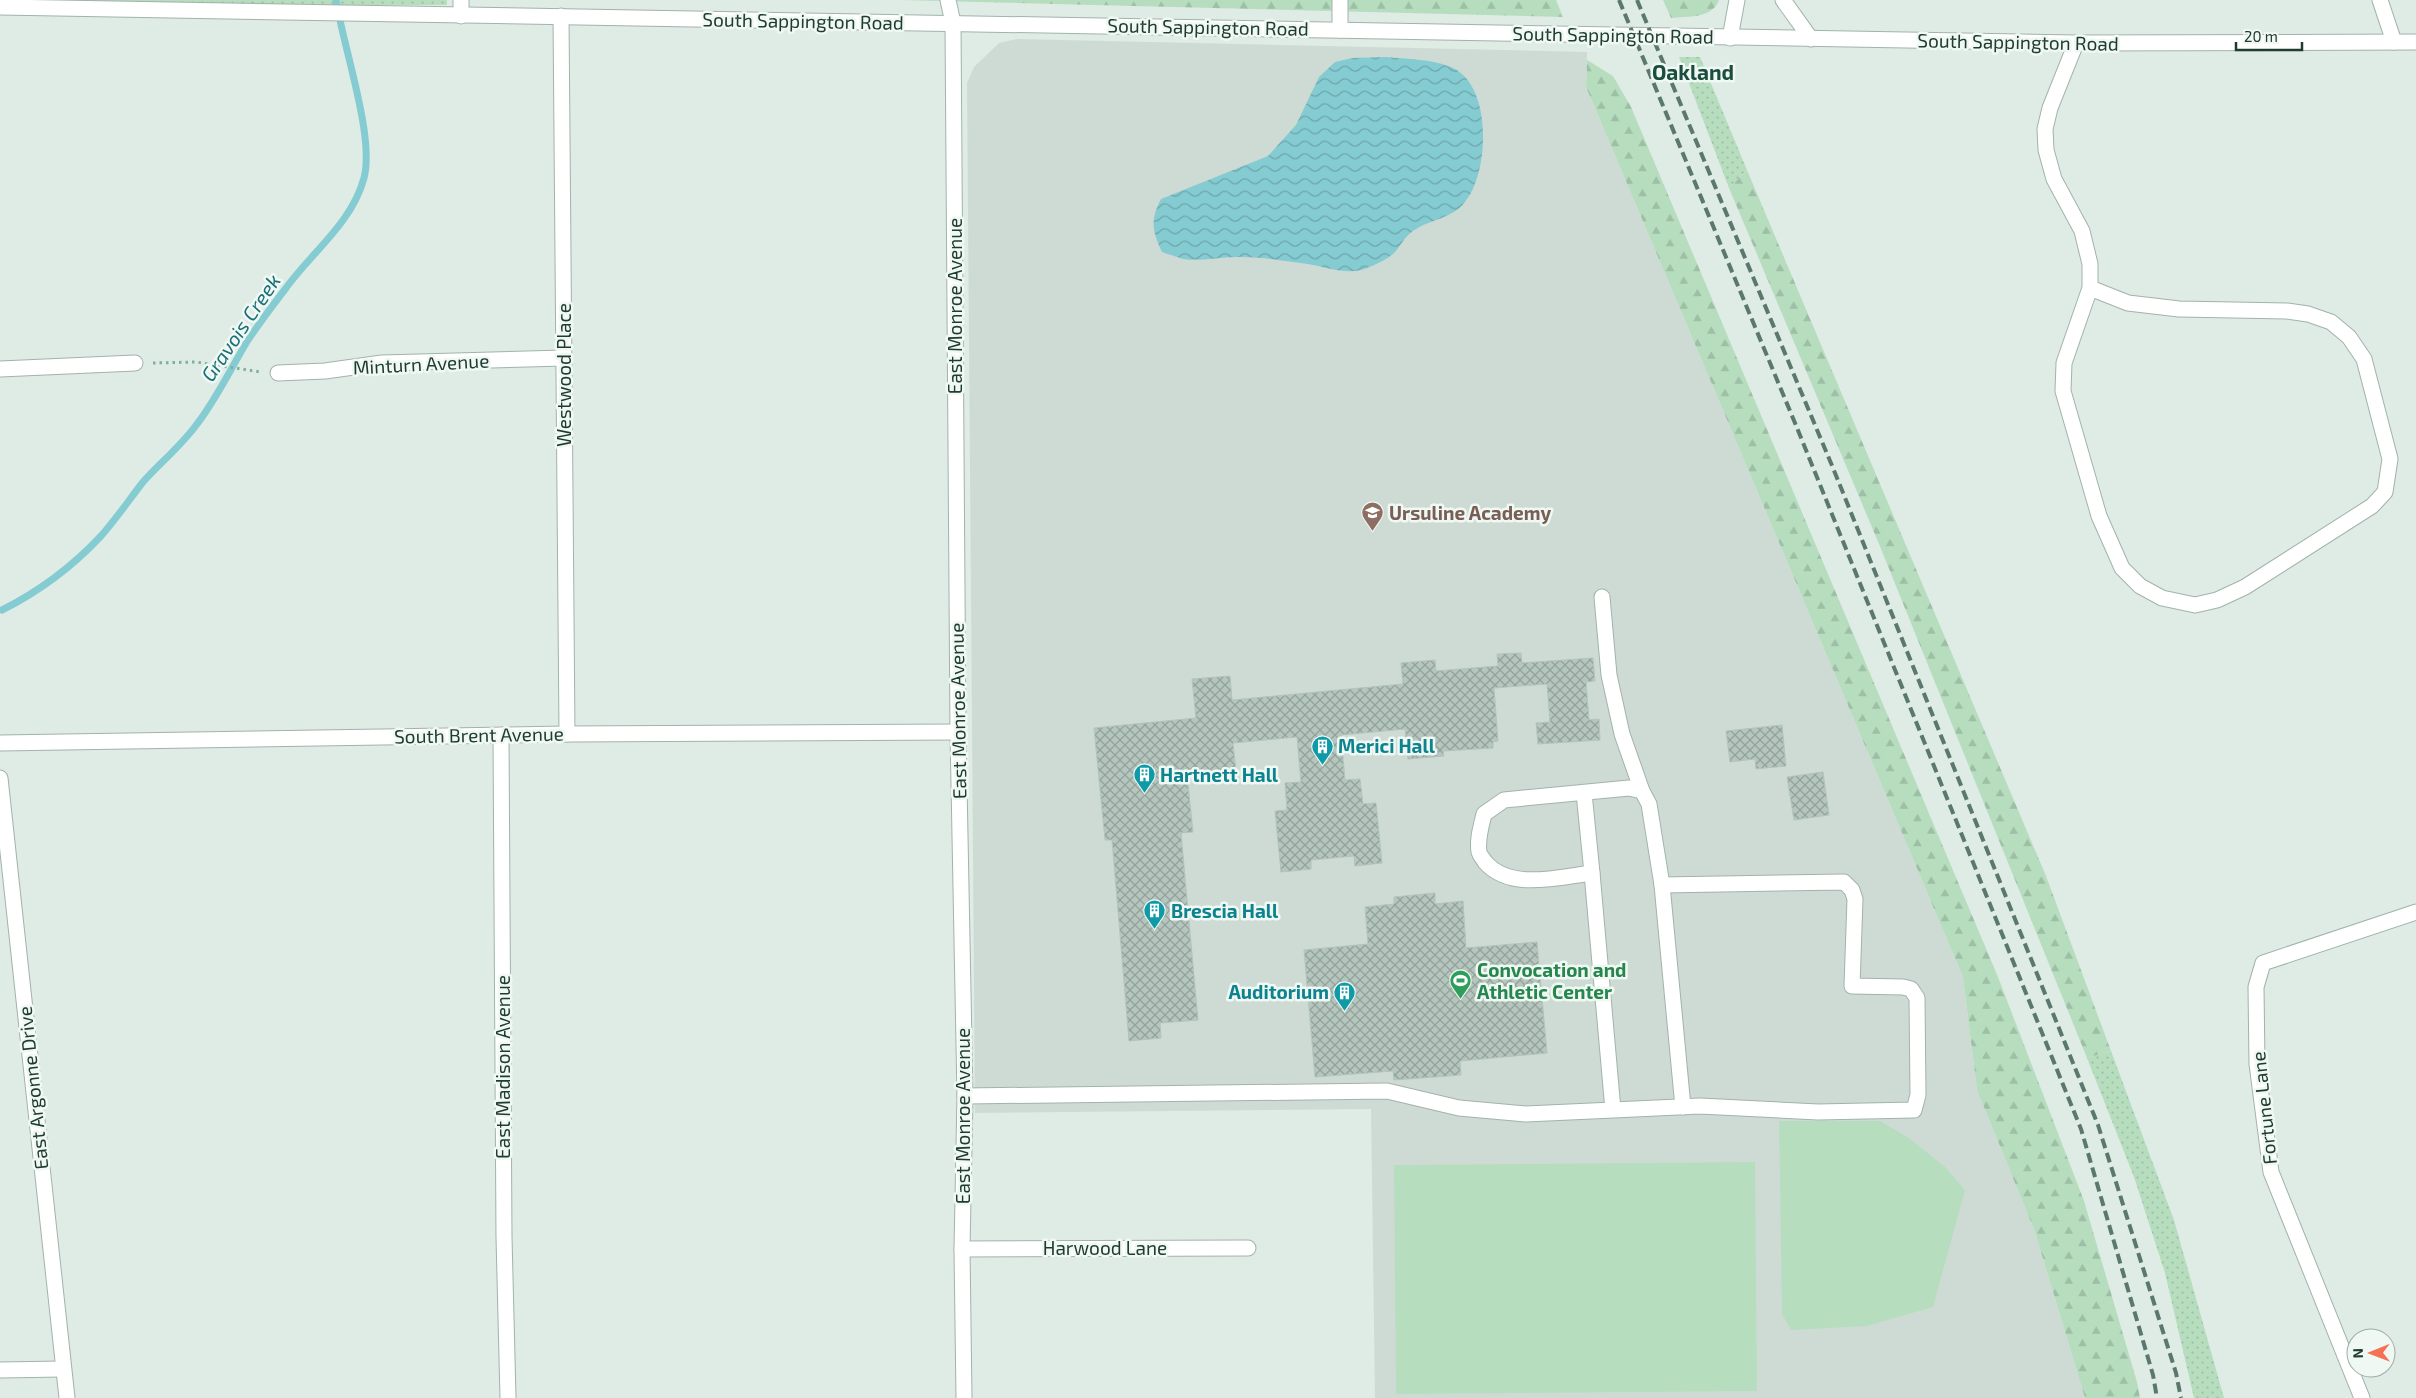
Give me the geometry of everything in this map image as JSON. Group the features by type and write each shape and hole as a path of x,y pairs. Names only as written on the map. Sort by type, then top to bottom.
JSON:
{"street":[{"path":"461,16 462,0"},
{"name":"East Monroe Avenue","path":"948,0 952,23 958,732 965,1096 962,1249 964,1398"},
{"path":"1340,0 1340,30"},
{"path":"1730,38 1737,0"},
{"path":"1783,0 1812,39"},
{"path":"2380,0 2394,42"},
{"name":"South Sappington Road","path":"0,7 1730,38 2076,43 2416,42"},
{"name":"Westwood Place","path":"561,16 567,734"},
{"path":"2076,43 2050,108 2045,129 2046,150 2054,179 2082,231 2090,264 2090,288 2064,363 2063,391 2096,506 2111,548 2122,568 2140,586 2162,598 2195,605 2217,600 2245,587 2372,506 2385,492 2390,459 2364,359 2349,337 2331,322 2308,314 2287,311 2179,309 2128,303 2090,288"},
{"name":"Minturn Avenue","path":"278,373 325,371 382,363 564,358"},
{"path":"0,369 135,363"},
{"path":"1602,597 1609,675 1622,734 1642,791 1649,804 1662,885 1683,1107"},
{"name":"South Brent Avenue","path":"0,743 567,734 958,732"},
{"name":"East Madison Avenue","path":"501,735 504,1227 508,1398"},
{"name":"East Argonne Drive","path":"0,778 67,1398"},
{"path":"1592,874 1526,880 1505,877 1492,870 1480,854 1478,838 1484,814 1504,800 1629,788 1642,791"},
{"path":"1584,793 1613,1110"},
{"path":"965,1096 1387,1091 1459,1108 1526,1114 1683,1107 1818,1112 1914,1110 1918,1095 1917,998 1911,989 1903,987 1852,986 1855,899 1852,890 1844,882 1662,885"},
{"name":"Fortune Lane","path":"2362,1398 2271,1172 2257,1064 2256,987 2263,963 2416,912"},
{"name":"Harwood Lane","path":"962,1249 1248,1248"},
{"path":"0,1370 63,1369"}],"path":[{"path":"135,363 196,362 248,372"}],"shaded area":[{"name":"Ursuline Academy","path":"1017,39 1587,52 1586,87 1963,977 1977,1090 2035,1232 2085,1398 1375,1398 1371,1109 975,1113 967,83 974,67 999,43"}],"green space":[{"path":"0,0 447,0 447,5 211,5"},
{"path":"900,0 1556,0 1563,17"},
{"path":"1663,0 1719,0 1711,11 1705,14 1671,18"},
{"path":"1679,57 1700,57 1747,170 1729,188"},
{"path":"1587,60 1613,76 1631,107 1998,977 2084,1201 2140,1398 2085,1398 2035,1232 1977,1090 1963,977 1586,87"},
{"path":"1747,170 2046,876 2111,1051 2087,1058 1879,544 1729,188"},
{"path":"2111,1051 2174,1220 2224,1398 2194,1398 2165,1273 2134,1177 2087,1058"},
{"path":"1779,1121 1880,1121 1909,1138 1945,1167 1965,1190 1933,1307 1867,1326 1791,1330 1782,1314"},
{"path":"1755,1162 1757,1391 1396,1394 1394,1165"}],"water":[{"path":"1386,57 1429,61 1446,65 1466,78 1475,93 1481,111 1483,131 1482,152 1479,172 1473,189 1460,208 1413,231 1385,260 1360,270 1345,271 1308,264 1257,258 1233,257 1190,260 1162,252 1154,232 1155,213 1161,199 1268,156 1296,125 1319,77 1335,62 1352,58"}],"building":[{"path":"1521,653 1522,663 1593,658 1595,681 1586,682 1589,720 1599,719 1600,740 1538,744 1536,723 1550,722 1547,684 1494,688 1498,741 1493,742 1493,748 1443,751 1444,756 1408,759 1405,729 1341,735 1345,780 1360,779 1363,804 1376,803 1382,863 1355,866 1354,856 1311,860 1311,869 1281,872 1275,811 1287,810 1285,783 1301,782 1297,737 1233,743 1236,771 1187,775 1193,832 1181,833 1198,1020 1160,1023 1161,1038 1129,1041 1112,840 1105,840 1094,728 1196,718 1192,679 1230,676 1232,700 1403,684 1401,663 1435,660 1436,671 1498,666 1497,654"},
{"path":"1782,725 1786,766 1756,769 1755,759 1730,762 1726,731"},
{"path":"1823,772 1829,815 1794,820 1787,777"},
{"name":"Convocation and Athletic Center","path":"1435,893 1435,904 1463,901 1466,948 1537,942 1547,1053 1460,1061 1461,1075 1394,1080 1393,1071 1315,1077 1304,950 1368,944 1365,907 1394,904 1394,897"}],"waterway":[{"name":"Gravois Creek","path":"2,610 55,578 101,536 143,482 197,424 257,327 296,275 341,223 350,209 364,178 366,160 365,139 357,91 336,0"}],"railway":[{"path":"1619,0 1795,423 2081,1129 2153,1375 2157,1398"},
{"path":"1637,0 1833,468 2098,1125 2176,1373 2181,1398"}],"place":[{"name":"Ursuline Academy","path":"1373,532"},
{"name":"Merici Hall","path":"1322,765"},
{"name":"Hartnett Hall","path":"1144,794"},
{"name":"Brescia Hall","path":"1155,930"},
{"name":"Convocation and Athletic Center","path":"1461,1000"},
{"name":"Auditorium","path":"1345,1011"}],"district":[{"name":"Oakland","path":"1693,73"}]}
